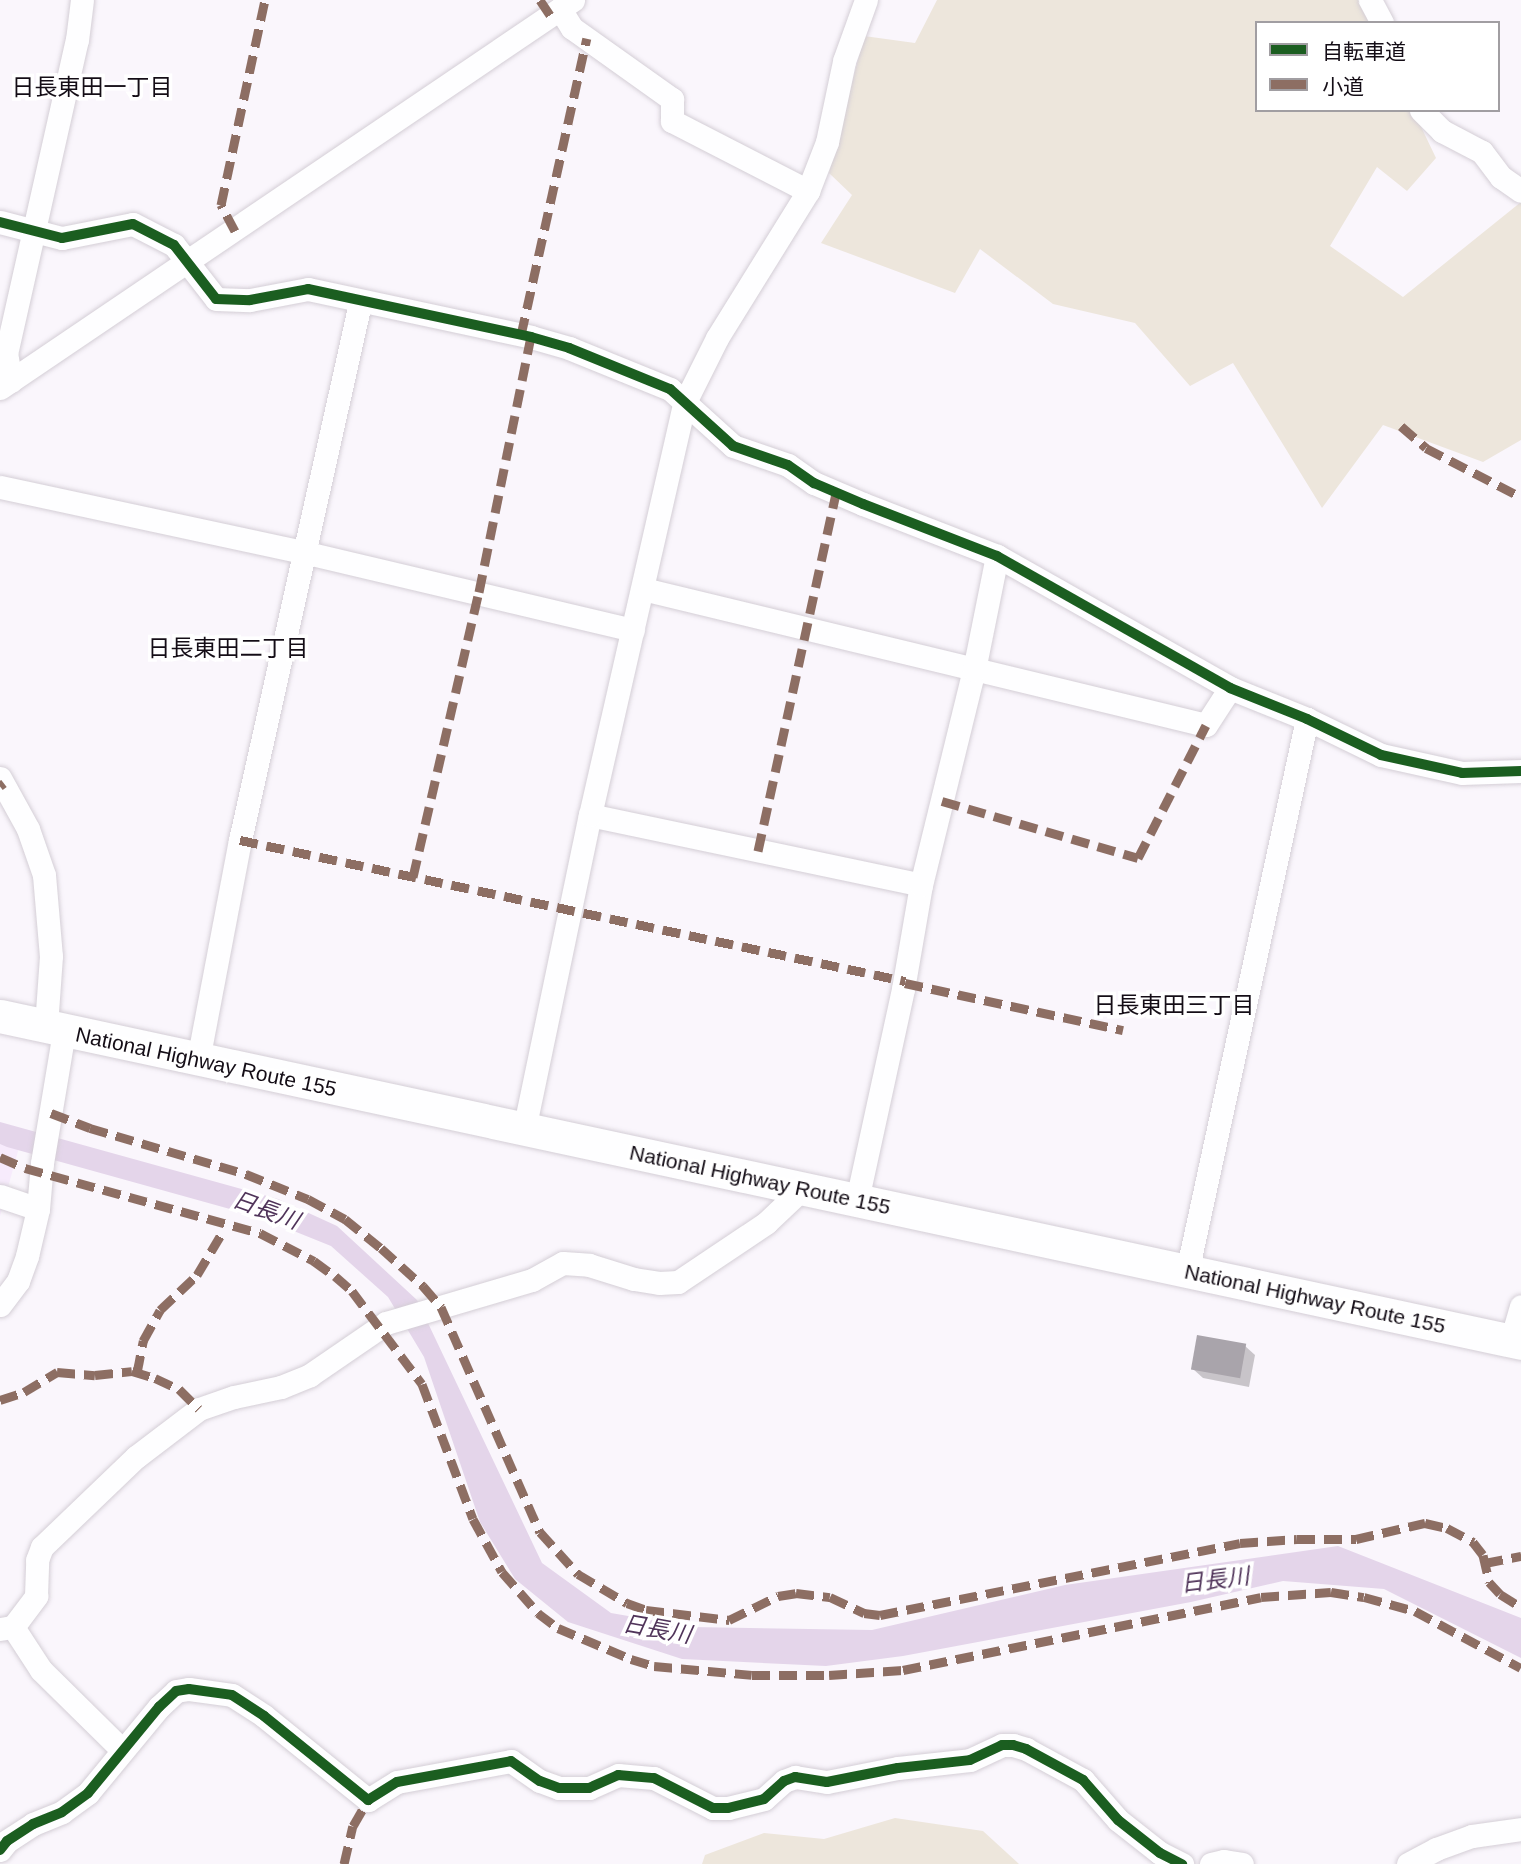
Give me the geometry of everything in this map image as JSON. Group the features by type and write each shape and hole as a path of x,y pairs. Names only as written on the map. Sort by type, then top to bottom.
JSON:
{"highway":[{"name":"National Highway Route 155","path":"0,1016 1516,1342"}],"street":[{"path":"6,384 6,354 77,40 82,0"},
{"path":"524,1130 590,815 684,404 717,338 808,191 827,142 844,61 866,0"},
{"path":"1370,0 1381,21"},
{"path":"6,384 567,5 572,28 672,99 672,121 808,191"},
{"path":"1423,112 1442,131 1482,152 1501,177 1521,191"},
{"path":"0,222 62,238 133,224 174,245 186,264 216,299 250,300 307,289 360,303 531,337 569,348 670,389 733,446 788,465 814,483 997,556 1230,688 1307,719 1381,755 1415,765 1462,774 1521,771"},
{"path":"198,1060 234,865 360,303"},
{"path":"0,487 303,552 633,630"},
{"path":"857,1200 905,983 921,885 974,670 997,556"},
{"path":"643,589 1206,725 1230,688"},
{"path":"1187,1272 1307,719"},
{"path":"0,778 28,829 44,875 55,1029 49,1123 38,1209 18,1281 0,1305"},
{"path":"590,815 921,885"},
{"path":"121,1749 41,1670 6,1628 36,1596 37,1560 42,1547 106,1483 174,1425 199,1409 234,1397 281,1387 310,1375 386,1323 532,1280 563,1263 589,1265 646,1281 678,1282 766,1223 803,1188"},
{"path":"0,1196 38,1209"},
{"path":"1516,1342 1521,1306"},
{"path":"0,1850 33,1824 62,1812 88,1793 121,1749 177,1691 212,1691 232,1695 264,1716 368,1800 397,1782 511,1761 540,1781 559,1788 589,1788 618,1775 654,1778 713,1808 721,1808 764,1799 784,1781 795,1777 827,1782 898,1768 970,1760 1002,1745 1013,1745 1026,1749 1083,1780 1118,1819 1160,1853 1182,1864"},
{"path":"1408,1864 1436,1849 1472,1836 1521,1829"},
{"path":"1211,1864 1224,1861 1242,1864"}],"shaded area":[{"path":"937,0 1362,0 1372,21 1255,21 1255,112 1414,112 1436,158 1407,191 1377,167 1330,246 1403,297 1521,202 1521,440 1483,462 1383,425 1322,508 1233,363 1190,386 1135,323 1053,304 980,249 955,293 821,243 852,195 829,173 864,36 915,43"},
{"path":"0,1137 20,1144 0,1216"},
{"path":"895,1818 983,1831 1019,1864 702,1864 705,1855 764,1833 824,1839"}],"water":[{"name":"日長川","path":"0,1122 278,1199 337,1226 417,1300 542,1563 611,1613 691,1627 872,1630 1065,1585 1338,1546 1521,1618 1521,1658 1384,1589 1283,1581 1191,1602 903,1656 826,1666 682,1659 568,1622 515,1579 480,1522 424,1357 388,1297 331,1246 259,1217 7,1147 0,1144"}],"building":[{"path":"1197,1335 1246,1344 1240,1378 1191,1369"}],"marked path":[{"path":"235,231 221,205 265,0"},
{"path":"540,0 550,15"},
{"path":"521,335 587,38"},
{"path":"413,877 479,592 531,337"},
{"path":"1401,426 1426,448 1521,497"},
{"path":"758,851 836,492"},
{"path":"942,801 1138,858 1206,725"},
{"path":"0,786 4,783"},
{"path":"240,840 905,981"},
{"path":"905,983 1123,1030"},
{"path":"51,1113 90,1128 246,1174 308,1199 345,1219 381,1248 423,1286 441,1307 540,1532 578,1574 627,1603 646,1610 729,1620 778,1596 796,1593 830,1597 864,1613 880,1615 1240,1543 1356,1539 1425,1523 1447,1528 1473,1542 1483,1555 1489,1582 1500,1594 1521,1607"},
{"path":"0,1157 25,1168 260,1233 314,1261 335,1276 352,1291 422,1384 473,1519 502,1572 538,1613 558,1628 631,1659 654,1666 752,1675 829,1675 903,1670 1261,1597 1331,1592 1364,1597 1415,1611 1521,1668"},
{"path":"137,1373 143,1341 160,1310 197,1275 222,1233"},
{"path":"0,1400 24,1392 57,1372 95,1375 132,1371 179,1389 199,1409"},
{"path":"1485,1563 1521,1556"},
{"path":"344,1864 353,1826 368,1800"}],"cycle path":[{"path":"0,222 62,238 133,224 174,245 216,299 250,300 308,289 531,337 569,348 670,389 733,446 788,465 814,483 997,556 1230,688 1307,719 1381,755 1462,773 1521,771"},
{"path":"0,1850 7,1841 33,1824 62,1812 88,1793 159,1707 176,1691 189,1689 232,1695 264,1716 368,1800 397,1782 511,1761 540,1781 559,1788 589,1788 618,1775 654,1778 713,1808 728,1808 764,1799 784,1781 795,1777 827,1782 898,1768 970,1760 1002,1745 1013,1745 1026,1749 1083,1780 1118,1820 1160,1853 1182,1864"}],"district":[{"name":"日長東田一丁目","path":"92,87"},
{"name":"日長東田二丁目","path":"228,648"},
{"name":"日長東田三丁目","path":"1174,1005"}]}
